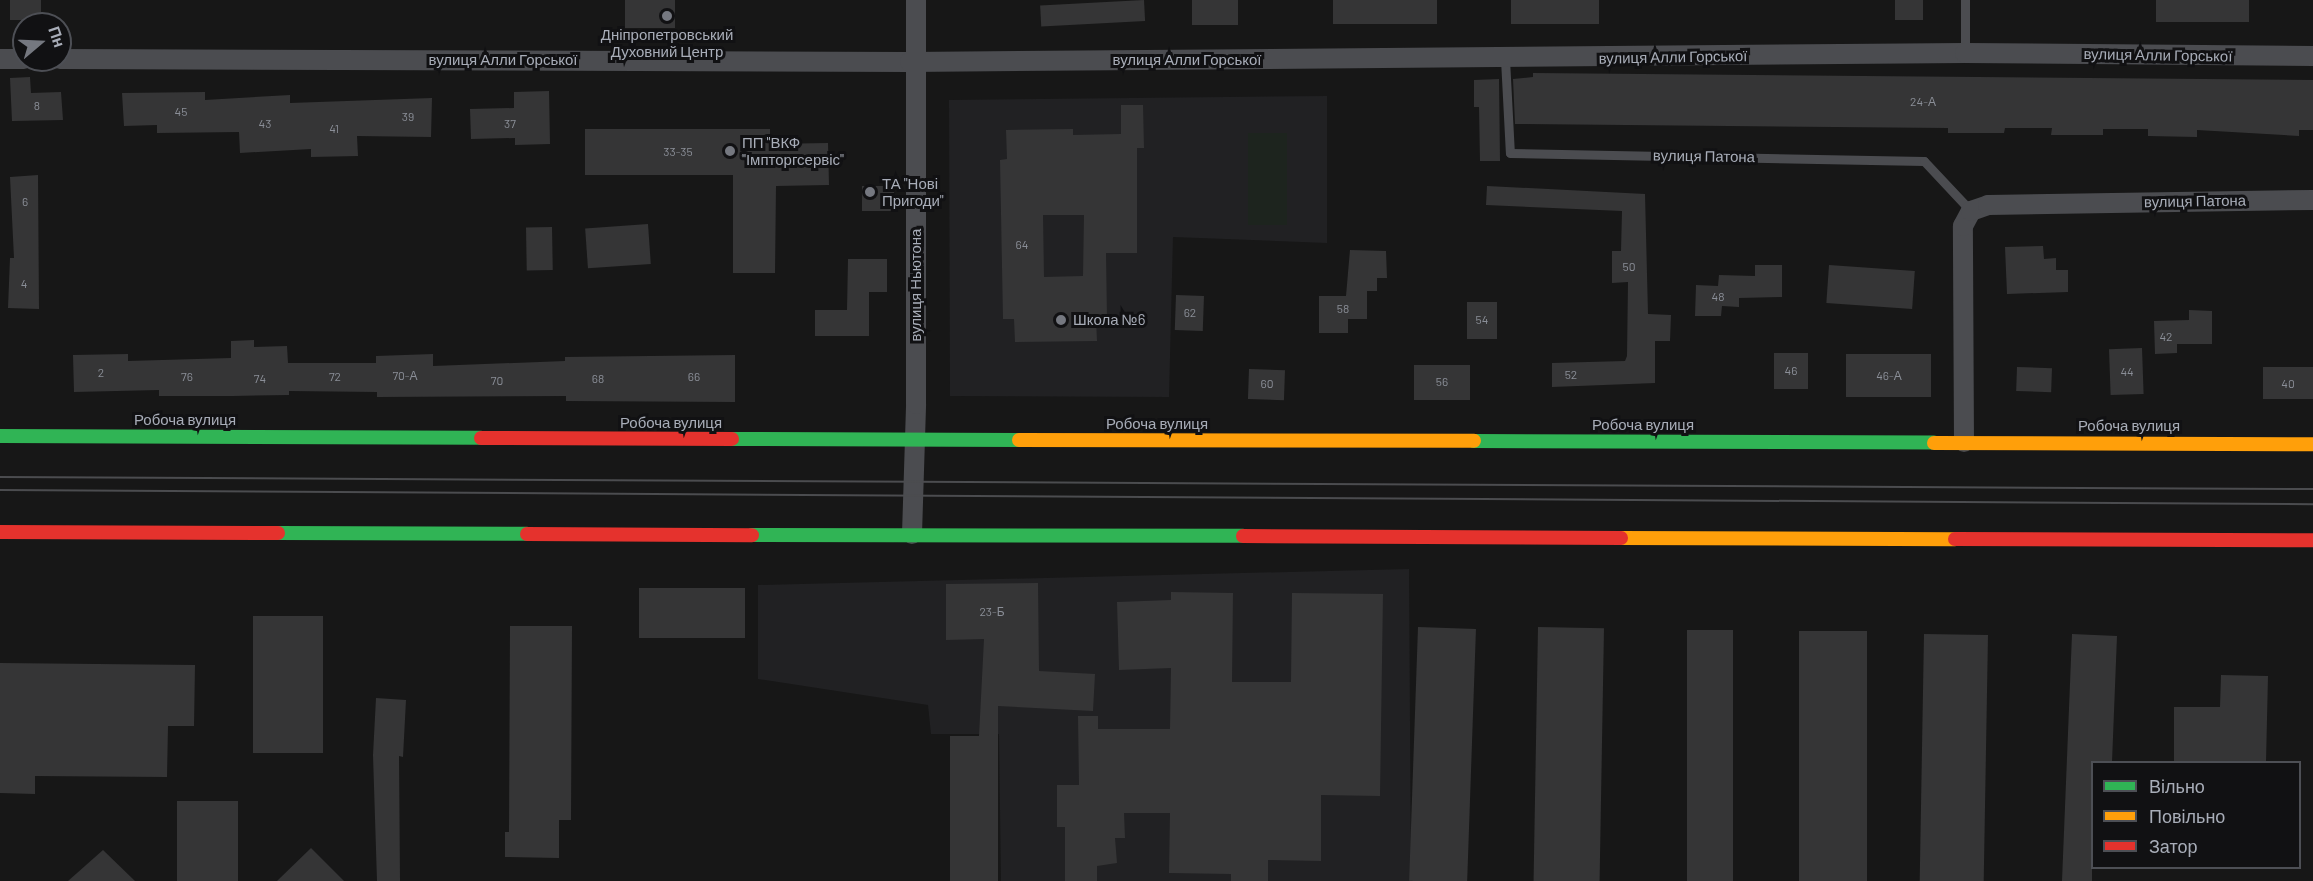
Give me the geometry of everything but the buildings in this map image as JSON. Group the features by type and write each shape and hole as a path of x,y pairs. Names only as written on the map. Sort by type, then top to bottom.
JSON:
{"main road":[{"name":"Робоча вулиця","path":"0,436 2313,444"},
{"path":"0,532 2313,540"}],"street":[{"name":"вулиця Ньютона","path":"912,534 915,440 915,0"},
{"name":"вулиця Алли Горської","path":"72,59 915,62 1505,59 1965,53 2313,56"},
{"name":"вулиця Патона","path":"1971,211 1988,205 2313,200"},
{"path":"1964,442 1963,226 1971,211"}],"lane":[{"path":"1965,0 1965,53"},
{"name":"вулиця Патона","path":"1505,59 1510,153 1924,161 1971,211"}],"shaded area":[{"name":"Школа №6","path":"1327,96 1327,243 1173,237 1169,397 950,396 949,100"},
{"path":"1248,133 1287,133 1287,225 1248,225"},
{"path":"1409,569 1411,881 1001,881 999,734 931,734 928,705 758,679 758,585"}],"tram line":[{"path":"0,477 2313,489"},
{"path":"0,490 2313,504"}],"traffic: fast":[{"path":"0,436 481,438"},
{"path":"732,439 1019,440"},
{"path":"1474,441 1934,443"},
{"path":"278,533 527,534"},
{"path":"752,535 1243,536"}],"traffic: slow":[{"path":"1019,440 1474,441"},
{"path":"1934,443 2313,444"},
{"path":"1621,538 1955,539"}],"traffic: jam":[{"path":"481,438 732,439"},
{"path":"0,532 278,533"},
{"path":"527,534 752,535"},
{"path":"1243,536 1621,538"},
{"path":"1955,539 2313,540"}],"place":[{"name":"Дніпропетровський Духовний Центр","path":"667,16"},
{"name":"ПП \"ВКФ \"Імпторгсервіс\"","path":"730,151"},
{"name":"ТА \"Нові Пригоди\"","path":"870,192"},
{"name":"Школа №6","path":"1061,320"}]}
